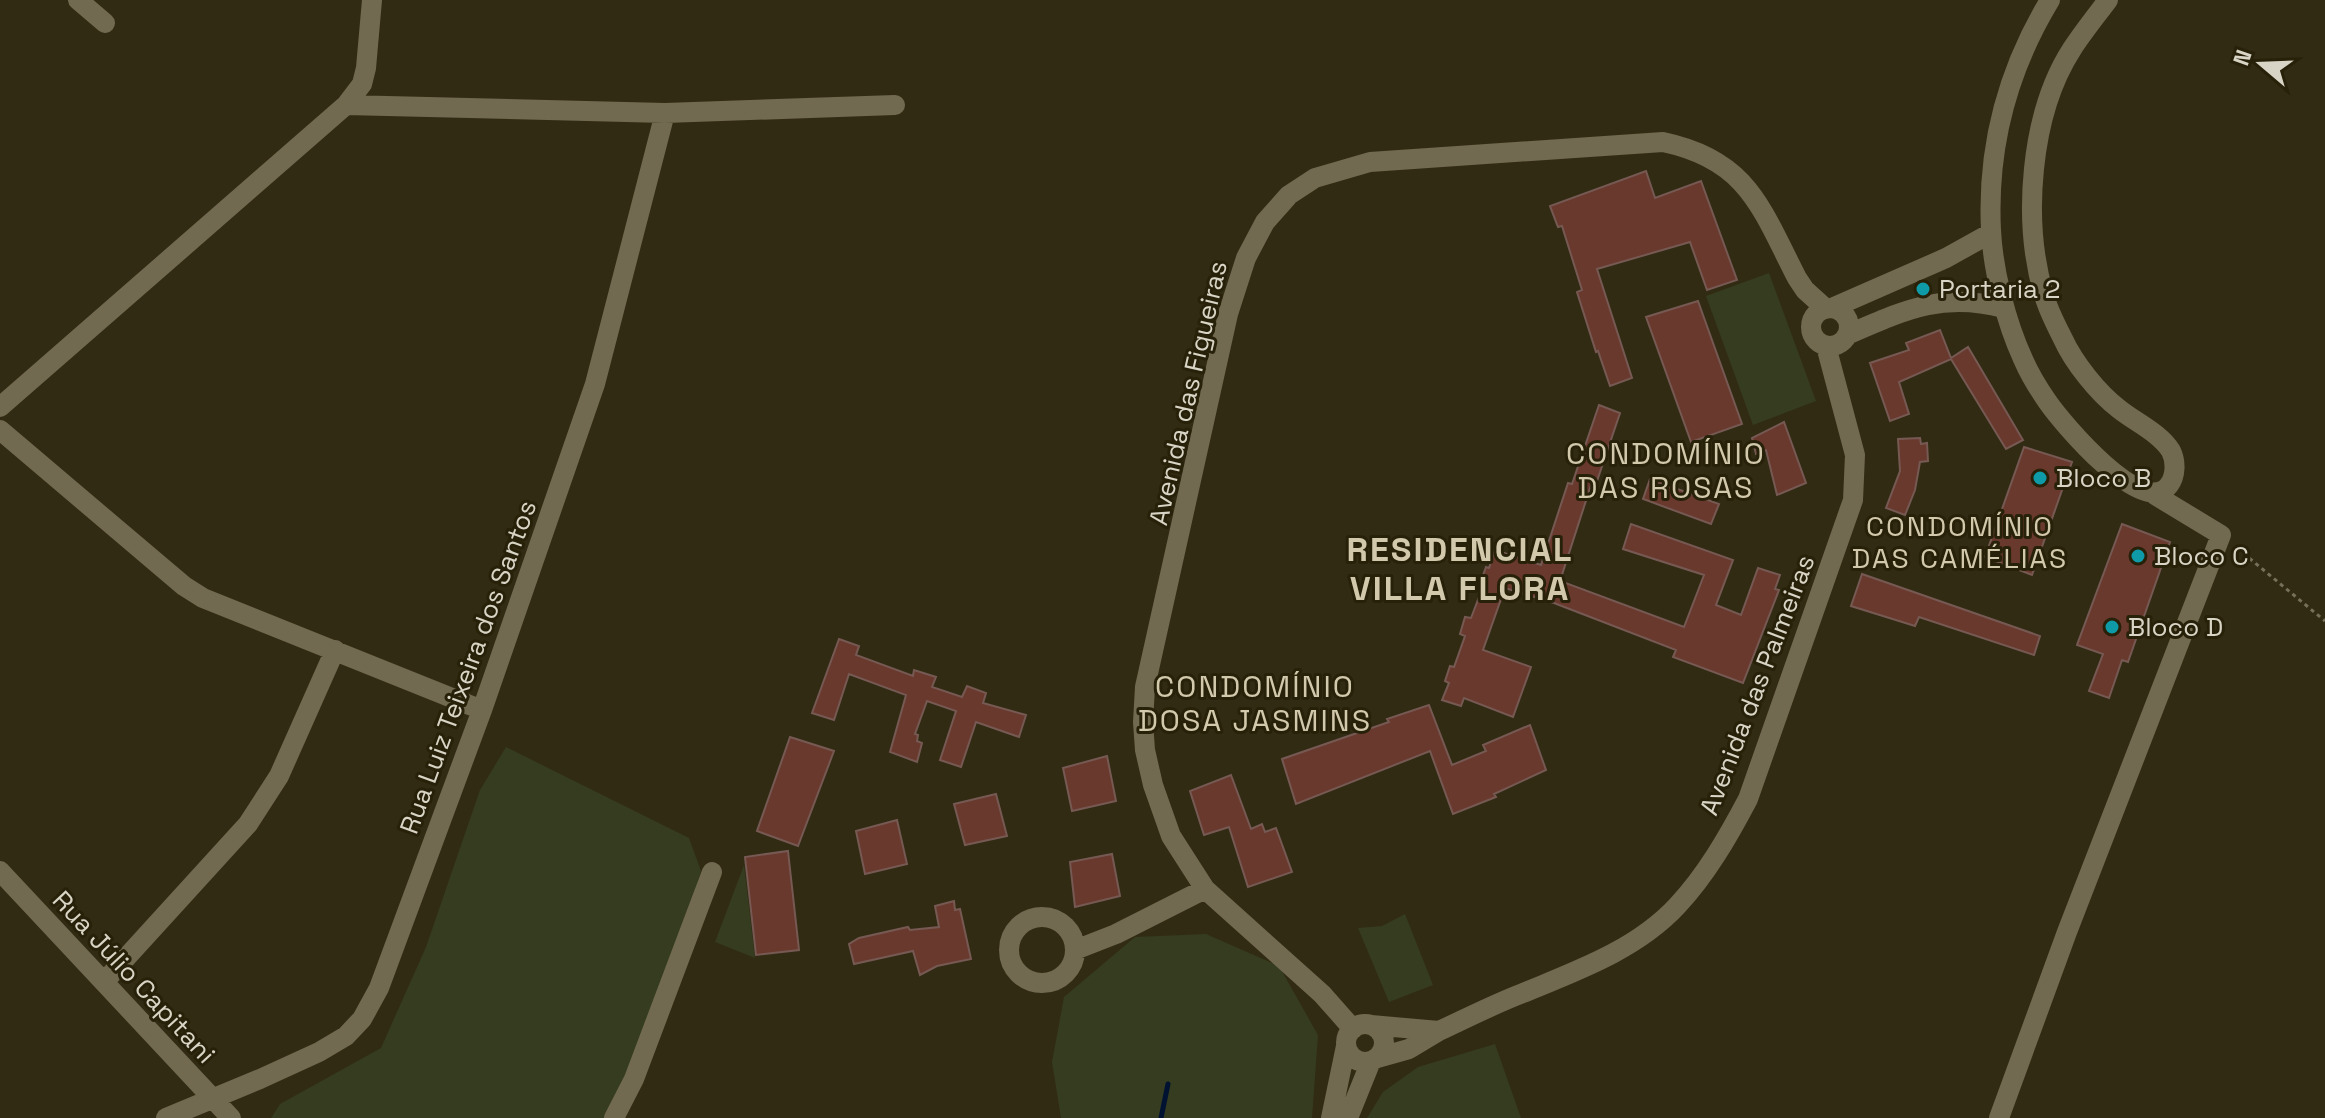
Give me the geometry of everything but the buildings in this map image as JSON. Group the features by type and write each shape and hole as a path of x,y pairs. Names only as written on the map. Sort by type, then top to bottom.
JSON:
{"street":[{"path":"78,0 105,23"},
{"path":"0,407 346,105 362,84 366,68 372,0"},
{"path":"1999,1118 2221,535 2155,495 2130,486 2069,429 2047,401 2023,360 2004,308 1991,233 1991,174 1997,128 2011,80 2050,0"},
{"path":"2108,0 2071,50 2052,91 2039,141 2031,198 2035,253 2044,296 2065,344 2117,408 2159,438 2170,451 2175,463 2171,484 2155,495"},
{"path":"346,105 665,113 895,105"},
{"name":"Rua Luiz Teixeira dos Santos","path":"166,1118 319,1052 346,1036 362,1019 379,988 482,710 595,384 665,113"},
{"name":"Avenida das Figueiras","path":"1357,1033 1322,994 1205,889 1171,836 1153,785 1145,750 1145,687 1228,314 1246,258 1265,222 1289,195 1315,178 1370,162 1635,143 1676,145 1689,147 1716,160 1753,194 1805,290 1829,308"},
{"path":"1829,308 1846,318 1849,329 1839,345 1826,346 1815,339 1811,327 1815,315 1829,308 1891,281 1946,258 1991,233"},
{"path":"1891,281 1903,311"},
{"path":"1847,335 1903,311 1938,303 1965,300 2004,308"},
{"name":"Avenida das Palmeiras","path":"1374,1059 1409,1049 1439,1031 1570,975 1616,951 1656,925 1676,907 1729,833 1748,799 1853,500 1855,455 1826,346"},
{"path":"0,430 184,586 203,598 482,710"},
{"path":"104,982 248,824 279,776 335,650"},
{"name":"Rua Júlio Capitani","path":"0,871 231,1118"},
{"path":"614,1118 634,1079 712,872"},
{"path":"1075,950 1116,934 1205,889"},
{"path":"1377,1028 1383,1040 1381,1053 1365,1062 1352,1058 1357,1033 1377,1028"},
{"name":"Avenida das Palmeiras","path":"1357,1033 1439,1031"},
{"path":"1331,1118 1357,1033"},
{"path":"1348,1118 1374,1059"}],"path":[{"path":"2221,535 2325,621"}],"green space":[{"path":"1769,273 1816,401 1753,425 1706,296"},
{"path":"506,747 689,838 701,871 678,945 608,1118 271,1118 280,1104 381,1048 426,947 480,790"},
{"path":"744,865 755,958 715,942"},
{"path":"1405,914 1433,985 1389,1002 1358,928 1382,926"},
{"path":"1206,934 1279,966 1318,1035 1312,1118 1061,1118 1052,1062 1064,997 1135,937"},
{"path":"1495,1044 1521,1118 1367,1118 1383,1092 1418,1067"}],"waterway":[{"path":"1161,1118 1168,1084"}],"place":[{"name":"Portaria 2","path":"1923,289"},
{"name":"Bloco B","path":"2040,478"},
{"name":"Bloco C","path":"2138,556"},
{"name":"Bloco D","path":"2112,627"}],"district":[{"name":"CONDOMÍNIO DAS ROSAS","path":"1666,471"},
{"name":"CONDOMÍNIO DAS CAMÉLIAS","path":"1960,542"},
{"name":"RESIDENCIAL VILLA FLORA","path":"1460,568"},
{"name":"CONDOMÍNIO DOSA JASMINS","path":"1255,704"}]}
